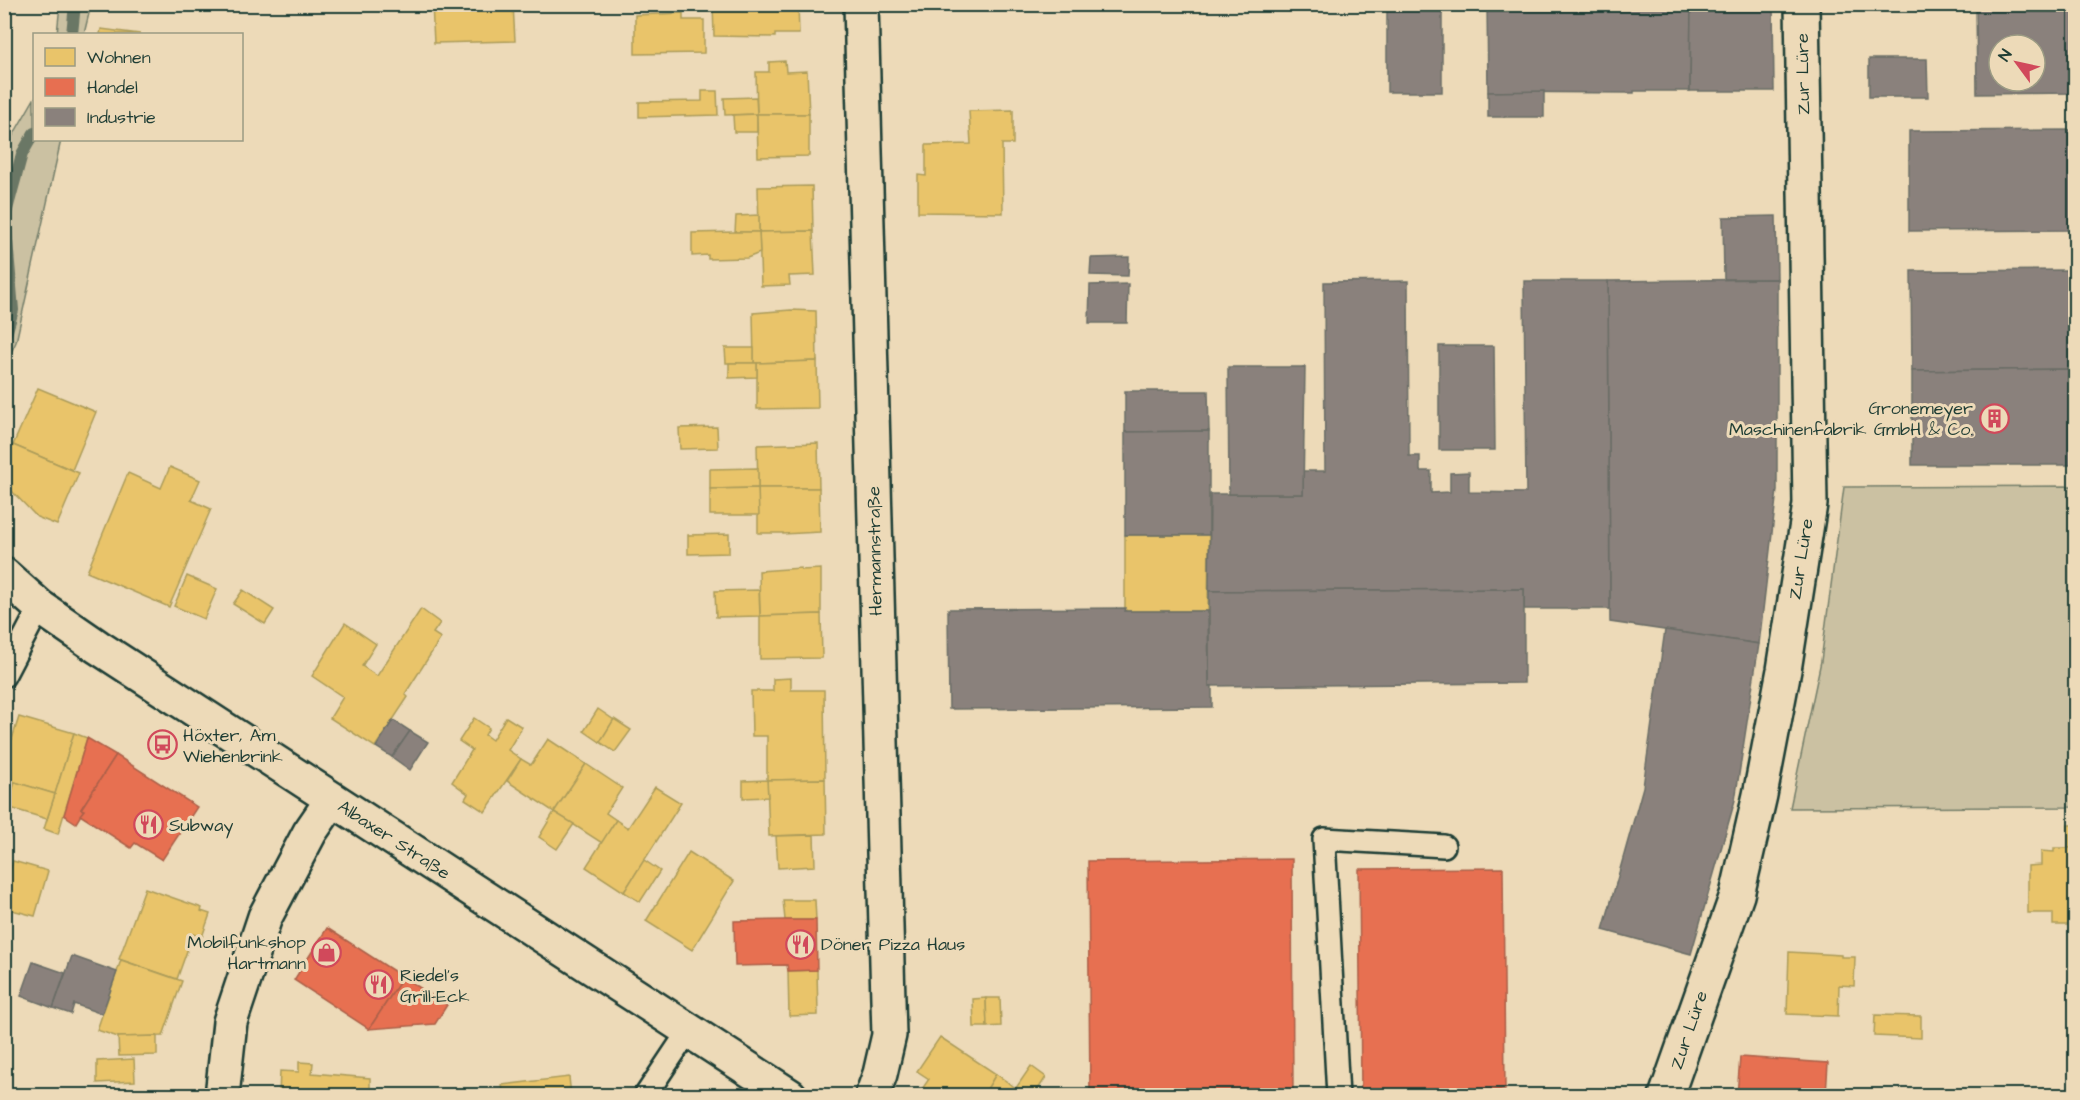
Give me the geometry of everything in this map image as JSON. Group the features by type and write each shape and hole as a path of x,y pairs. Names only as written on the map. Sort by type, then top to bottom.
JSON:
{"street":[{"name":"Hermannstraße","path":"861,4 889,1035 880,1074 872,1095"},
{"name":"Zur Lüre","path":"1666,1095 1737,895 1760,795 1782,681 1810,504 1802,4"},
{"name":"Albaxer Straße","path":"4,575 40,607 98,648 790,1095"},
{"path":"222,1095 230,1022 265,917 310,832 332,800"}],"lane":[{"path":"4,676 40,607"},
{"path":"1338,1095 1324,839 1444,846"},
{"path":"645,1095 689,1030"}],"shaded area":[{"path":"60,5 91,5 84,33 57,33"},
{"path":"33,101 33,141 61,141 16,342 5,365 5,155 7,146"},
{"path":"2075,486 2075,807 1790,808 1821,661 1844,487"}],"building: Wohnen":[{"path":"432,4 513,4 515,41 434,43"},
{"path":"713,4 798,4 799,34 775,34 775,37 714,36"},
{"path":"683,13 683,20 704,20 704,53 635,54 635,15"},
{"path":"101,29 132,33 100,33"},
{"path":"785,61 786,72 807,71 809,114 757,114 756,72 769,72 769,62"},
{"path":"702,91 717,91 718,115 639,117 639,102 702,101"},
{"path":"756,97 757,114 725,115 724,98"},
{"path":"1013,110 1013,144 1002,144 1003,213 918,212 918,175 926,176 926,145 971,144 969,111"},
{"path":"757,114 757,132 734,132 733,115"},
{"path":"757,114 809,114 809,156 758,157"},
{"path":"812,186 813,231 759,232 758,187"},
{"path":"759,215 759,232 735,232 736,216"},
{"path":"813,231 815,275 789,276 790,285 761,286 759,232"},
{"path":"759,232 760,253 747,258 708,259 708,255 692,256 692,233"},
{"path":"816,311 817,361 754,363 753,313"},
{"path":"725,348 754,348 754,363 726,363"},
{"path":"817,361 818,408 757,409 757,363"},
{"path":"729,363 757,363 757,377 729,378"},
{"path":"38,388 96,412 72,470 13,445"},
{"path":"717,427 718,448 680,449 679,428"},
{"path":"818,443 819,488 758,488 757,445"},
{"path":"13,445 79,473 57,525 37,517 4,483 4,464"},
{"path":"170,467 200,480 191,500 211,509 169,607 87,572 128,473 161,488"},
{"path":"758,468 758,488 710,489 710,469"},
{"path":"758,488 819,488 820,532 758,533"},
{"path":"758,488 759,515 710,515 710,489"},
{"path":"729,534 729,553 688,554 688,535"},
{"path":"1125,535 1209,535 1208,611 1125,611"},
{"path":"801,568 801,570 821,569 821,614 760,616 759,571"},
{"path":"187,576 217,589 204,619 174,606"},
{"path":"243,590 274,610 265,624 233,604"},
{"path":"759,590 760,616 716,617 715,591"},
{"path":"421,609 440,623 433,633 441,638 405,694 408,697 375,747 330,718 343,697 312,676 345,623 376,644 362,666 377,676"},
{"path":"821,614 822,658 760,659 760,616"},
{"path":"791,678 791,690 824,690 825,779 767,780 767,736 752,736 751,691 773,691 773,679"},
{"path":"598,709 614,720 600,742 584,731"},
{"path":"19,717 74,733 55,794 4,779 4,764"},
{"path":"506,717 522,727 508,750 521,759 485,812 465,799 468,794 452,782 472,750 459,741 474,718 489,728 485,735 492,740"},
{"path":"614,719 631,730 615,752 600,742"},
{"path":"74,733 87,738 58,834 44,829"},
{"path":"548,739 586,764 554,812 507,781 521,759 531,765"},
{"path":"586,764 622,788 606,813 616,820 602,843 554,812"},
{"path":"825,779 826,834 769,836 767,780"},
{"path":"767,780 768,797 743,798 743,781"},
{"path":"15,782 55,794 47,819 7,807"},
{"path":"655,787 681,803 624,892 586,867 616,820 628,828"},
{"path":"554,812 574,824 557,849 539,837"},
{"path":"2068,825 2076,825 2076,848 2068,848"},
{"path":"814,835 815,866 778,868 776,836"},
{"path":"2054,848 2076,848 2076,925 2053,925 2053,913 2028,913 2028,866 2041,865 2041,851 2054,852"},
{"path":"689,852 734,881 692,950 646,921"},
{"path":"644,860 660,871 640,902 624,892"},
{"path":"13,861 48,871 35,916 4,908 4,893"},
{"path":"145,888 202,908 201,911 210,914 202,937 193,934 177,979 119,959"},
{"path":"783,900 815,900 816,920 785,920"},
{"path":"1789,952 1855,957 1854,986 1839,985 1838,1016 1787,1014"},
{"path":"121,960 182,981 163,1036 118,1037 97,1030"},
{"path":"817,970 818,1015 789,1016 788,971"},
{"path":"986,998 987,1027 974,1027 973,999"},
{"path":"986,998 1000,998 1001,1026 987,1027"},
{"path":"1875,1015 1921,1016 1921,1038 1874,1036"},
{"path":"157,1036 157,1055 119,1056 118,1037"},
{"path":"940,1037 996,1074 983,1096 918,1095 929,1079 917,1071"},
{"path":"134,1059 135,1081 97,1083 97,1061"},
{"path":"299,1062 313,1063 312,1073 370,1078 370,1096 279,1096 280,1071 299,1072"},
{"path":"1031,1066 1046,1077 1037,1091 1044,1096 983,1096 996,1074 1016,1088"},
{"path":"569,1077 571,1096 504,1096 502,1085"},
{"path":"150,1090 151,1096 97,1096 97,1093"}],"building: Handel":[{"path":"87,738 116,755 81,809 84,810 76,823 64,815"},
{"path":"116,755 197,807 162,860 135,843 131,848 80,815 84,810 81,809"},
{"path":"1292,859 1293,1096 1090,1096 1088,861"},
{"path":"1503,868 1505,1090 1361,1091 1359,869"},
{"path":"816,920 817,970 788,971 787,965 735,966 734,921"},
{"path":"327,928 403,977 369,1029 294,980"},
{"path":"403,977 447,1005 435,1024 369,1029"},
{"path":"1740,1057 1828,1063 1826,1095 1737,1096"}],"building: Industrie":[{"path":"1387,4 1442,4 1442,92 1387,92"},
{"path":"1487,4 1691,4 1690,91 1488,92"},
{"path":"1691,4 1773,4 1774,91 1690,91"},
{"path":"1976,4 2076,4 2076,93 1977,94"},
{"path":"1869,59 1927,59 1928,97 1869,97"},
{"path":"1544,91 1544,117 1488,117 1488,92"},
{"path":"2076,130 2076,230 1909,231 1909,131"},
{"path":"1776,216 1777,279 1724,279 1723,217"},
{"path":"1129,257 1128,276 1090,275 1091,258"},
{"path":"2076,270 2076,369 1912,371 1911,271"},
{"path":"1777,279 1777,490 1759,644 1610,622 1608,281"},
{"path":"1408,281 1409,456 1420,456 1420,471 1431,471 1431,493 1450,492 1450,473 1469,472 1469,492 1526,493 1524,281 1608,281 1610,609 1524,609 1524,589 1209,591 1210,494 1303,494 1303,471 1325,471 1324,282"},
{"path":"1128,284 1127,323 1089,323 1090,285"},
{"path":"1439,346 1494,346 1495,450 1439,450"},
{"path":"1228,367 1305,367 1303,494 1229,494"},
{"name":"Gronemeyer Maschinenfabrik GmbH & Co.","path":"2076,369 2076,465 1912,465 1912,371"},
{"path":"1125,391 1208,391 1209,431 1125,432"},
{"path":"1209,431 1209,535 1125,535 1125,432"},
{"path":"1524,589 1524,683 1209,686 1209,591"},
{"path":"1126,608 1125,611 1208,611 1209,686 1212,686 1212,707 949,709 948,609"},
{"path":"1665,630 1759,644 1735,800 1691,954 1603,930 1643,787"},
{"path":"393,720 410,731 392,757 376,747"},
{"path":"410,731 428,742 410,770 392,757"},
{"path":"72,956 117,972 102,1014 74,1004 71,1014 53,1008"},
{"path":"33,962 65,973 53,1008 21,996"}],"waterway":[{"path":"72,33 75,4"},
{"path":"4,341 13,310 5,217 22,154 33,135"}],"place":[{"name":"Gronemeyer Maschinenfabrik GmbH & Co.","path":"1994,418"},
{"name":"Höxter, Am Wiehenbrink","path":"162,745"},
{"name":"Subway","path":"148,825"},
{"name":"Döner Pizza Haus","path":"800,944"},
{"name":"Mobilfunkshop Hartmann","path":"327,952"},
{"name":"Riedel's Grill-Eck","path":"379,985"}]}
